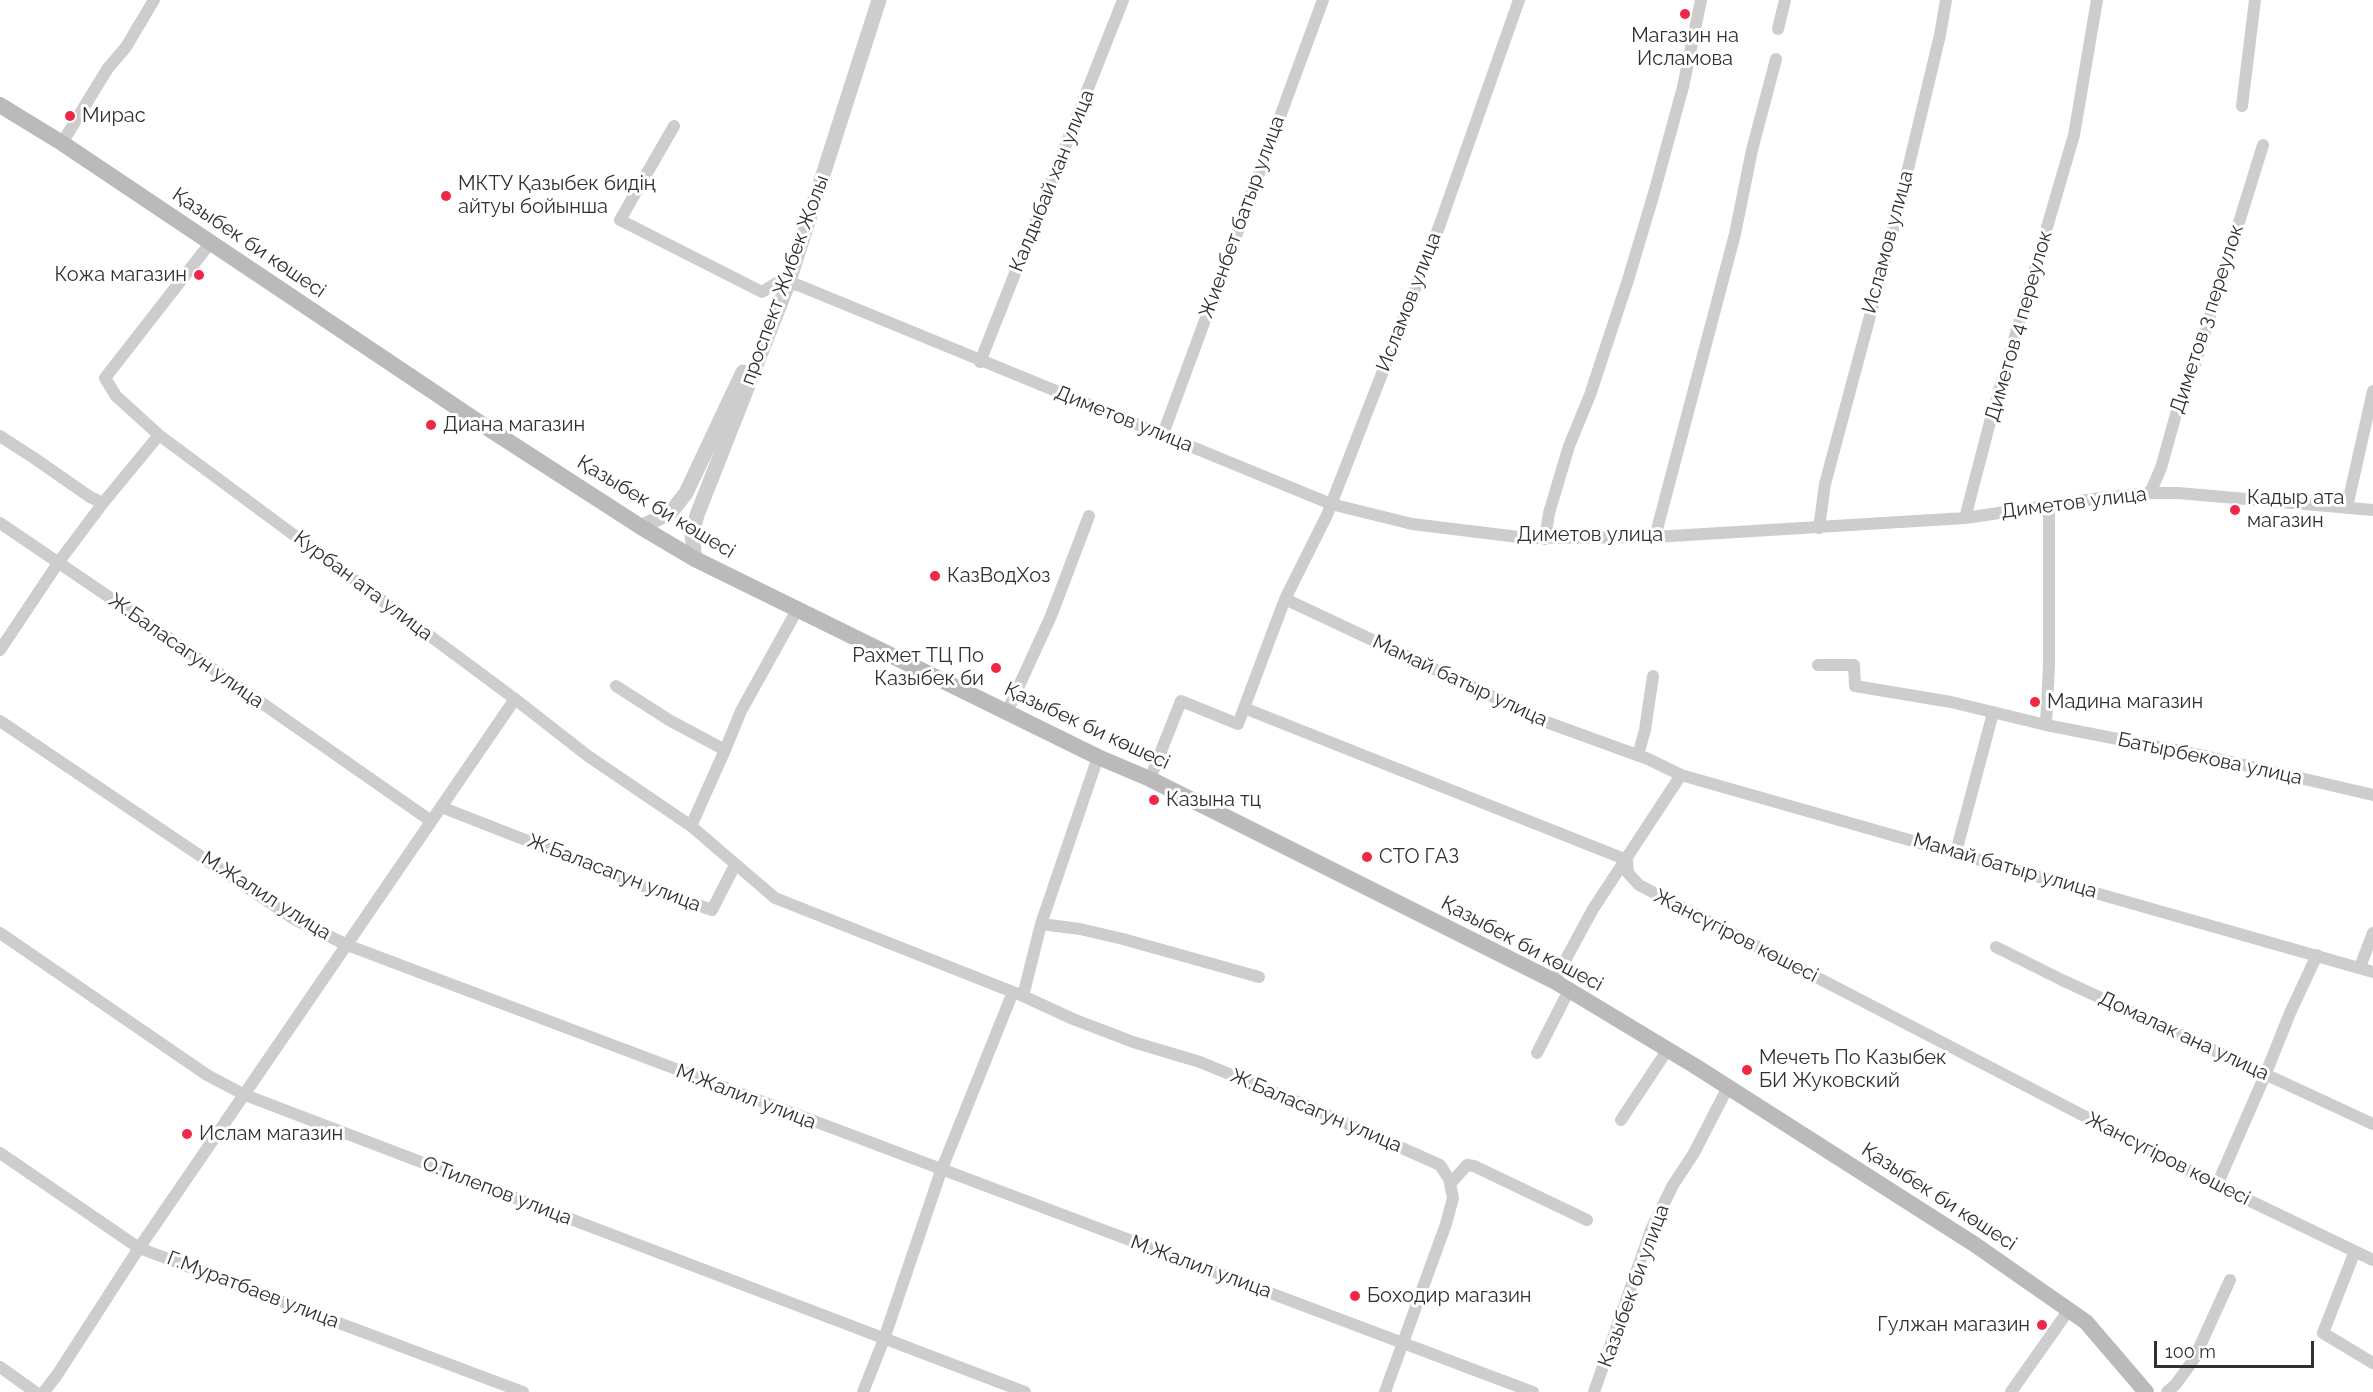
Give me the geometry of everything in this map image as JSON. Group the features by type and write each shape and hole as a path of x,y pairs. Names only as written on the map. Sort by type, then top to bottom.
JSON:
{"main road":[{"name":"Қазыбек би көшесі","path":"0,105 211,242 483,425 695,559 1098,757 1150,779 1554,981 1668,1049 1974,1244 2086,1322 2146,1392"}],"street":[{"path":"62,144 108,68 126,47 154,0"},
{"name":"проспект Жибек Жолы","path":"640,526 671,512 686,493 783,283 869,0"},
{"name":"проспект Жибек Жолы","path":"695,559 692,535 697,516 783,283 879,0"},
{"name":"Калдыбай хан улица","path":"980,362 1123,0"},
{"name":"Жиенбет батыр улица","path":"1163,434 1323,0"},
{"name":"Исламов улица","path":"1244,708 1285,599 1331,504 1439,226 1519,0"},
{"path":"1545,539 1549,513 1569,446 1590,395 1654,193 1683,87 1701,0"},
{"path":"1778,29 1785,0"},
{"name":"Исламов улица","path":"1819,528 1825,484 1896,219 1941,35 1946,0"},
{"name":"Диметов 4 переулок","path":"1965,518 1999,390 2074,135 2097,0"},
{"path":"2242,106 2255,0"},
{"path":"1655,537 1735,234 1752,150 1776,59"},
{"path":"674,126 620,220 762,292 783,283"},
{"name":"Диметов 3 переулок","path":"2150,493 2161,468 2178,407 2196,361 2263,145"},
{"path":"0,650 58,563 159,435 116,396 105,378 211,242"},
{"name":"Диметов улица","path":"783,283 798,285 980,362 1163,434 1331,504 1412,524 1545,539 1655,537 1965,518 2150,493 2178,493 2373,510"},
{"path":"2347,507 2373,391"},
{"name":"Курбан ата улица","path":"159,435 515,699 588,756 691,826 735,865"},
{"path":"0,436 90,497 104,503"},
{"path":"2046,725 2049,666 2049,505"},
{"path":"1007,712 1051,616 1089,516"},
{"name":"Ж.Баласагун улица","path":"0,523 431,821"},
{"name":"Мамай батыр улица","path":"1285,599 1549,723 1638,755 1681,775 2373,972"},
{"path":"691,826 741,711 797,610"},
{"name":"Батырбекова улица","path":"1818,665 1854,665 1855,686 1951,702 2046,725 2205,756 2373,795"},
{"path":"1638,755 1645,730 1653,676"},
{"path":"616,686 669,720 725,750"},
{"path":"44,1392 139,1248 515,699"},
{"path":"1150,779 1181,701 1238,724 1244,708 1627,860"},
{"path":"1956,852 1993,713"},
{"name":"М.Жалил улица","path":"0,721 294,919 347,945 941,1171 1533,1392"},
{"path":"863,1392 884,1339 941,1171 1018,994 1098,757"},
{"path":"1554,981 1593,909 1681,775"},
{"name":"Ж.Баласагун улица","path":"441,807 712,910 735,865 775,898 1018,994 1073,1019 1133,1042 1200,1062 1312,1108 1440,1165 1450,1184"},
{"name":"Жансүгіров көшесі","path":"1627,860 1628,873 1639,885 2217,1185 2373,1260"},
{"path":"1041,924 1080,929 1124,939 1258,977"},
{"name":"О.Тилепов улица","path":"0,933 207,1075 244,1095 1025,1392"},
{"path":"2360,968 2373,933"},
{"name":"Домалак ана улица","path":"1996,947 2062,980 2373,1124"},
{"path":"2217,1185 2317,955"},
{"path":"1537,1053 1569,990"},
{"path":"1621,1120 1668,1049"},
{"name":"Казыбек би улица","path":"1594,1392 1651,1230 1673,1185 1694,1153 1728,1087"},
{"name":"Г.Муратбаев улица","path":"0,1153 139,1248 524,1392"},
{"path":"1385,1392 1446,1224 1453,1198 1450,1184 1467,1165 1474,1166 1587,1220"},
{"path":"2355,1251 2323,1333 2373,1363"},
{"path":"2167,1392 2176,1384 2194,1359 2230,1280"},
{"path":"2011,1392 2068,1311"},
{"path":"0,1367 35,1392"}],"place":[{"name":"Магазин на Исламова","path":"1685,14"},
{"name":"Мирас","path":"70,116"},
{"name":"МКТУ Қазыбек бидің айтуы бойынша","path":"446,196"},
{"name":"Кожа магазин","path":"199,275"},
{"name":"Диана магазин","path":"431,425"},
{"name":"Кадыр ата магазин","path":"2235,510"},
{"name":"КазВодХоз","path":"935,576"},
{"name":"Рахмет ТЦ По Казыбек би","path":"996,668"},
{"name":"Мадина магазин","path":"2035,702"},
{"name":"Казына тц","path":"1154,800"},
{"name":"СТО ГАЗ","path":"1367,857"},
{"name":"Мечеть По Казыбек БИ Жуковский","path":"1747,1070"},
{"name":"Ислам магазин","path":"187,1134"},
{"name":"Боходир магазин","path":"1355,1296"},
{"name":"Гулжан магазин","path":"2042,1325"}]}
